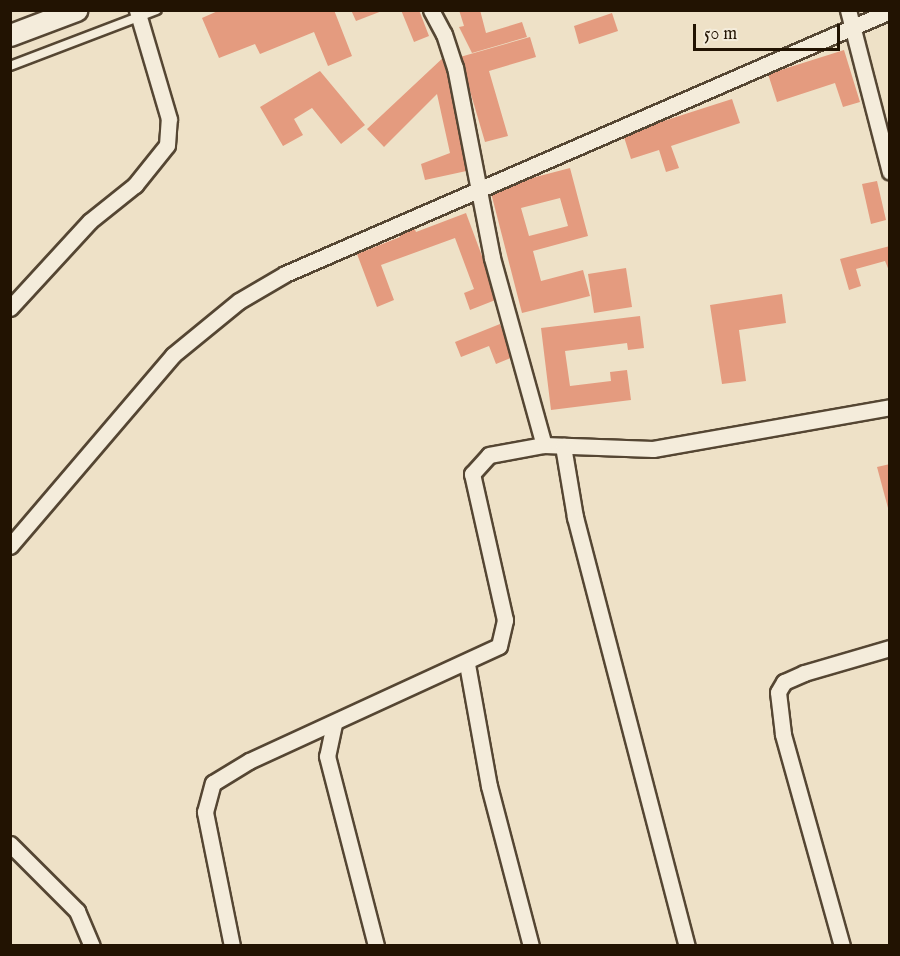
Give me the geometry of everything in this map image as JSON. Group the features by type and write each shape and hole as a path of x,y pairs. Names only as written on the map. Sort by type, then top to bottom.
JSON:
{"main road":[{"path":"10,35 76,10"}],"street":[{"path":"431,10 444,34 455,67 508,325 544,445"},
{"path":"848,10 890,172"},
{"path":"10,546 173,355 239,301 285,274 481,191 890,11"},
{"path":"10,308 90,221 135,185 168,145 169,119 138,14"},
{"path":"232,945 205,812 213,783 249,761 466,664 499,646 505,620 472,474 489,455 544,445 652,449 687,445 890,407"},
{"path":"563,446 568,489 580,540 687,945"},
{"path":"842,945 783,734 778,692 784,682 804,674 890,648"},
{"path":"466,664 489,786 531,945"},
{"path":"334,724 327,756 376,945"},
{"path":"10,844 77,911 92,945"}],"lane":[{"path":"10,66 138,14 157,10"}],"building":[{"path":"220,10 334,10 352,56 328,66 314,32 260,54 255,44 219,58 202,18"},
{"path":"351,10 382,10 382,11 356,21"},
{"path":"401,10 419,10 429,36 414,42"},
{"path":"459,10 480,10 486,33 522,22 527,37 472,53 459,27 464,26"},
{"path":"612,13 618,31 579,44 574,26"},
{"path":"530,37 536,57 489,71 508,136 485,142 460,57"},
{"path":"844,50 860,102 843,107 835,83 777,102 768,74"},
{"path":"446,55 471,170 425,180 421,164 450,153 437,94 384,147 367,129"},
{"path":"320,71 365,125 341,144 312,108 294,119 303,135 283,146 260,107"},
{"path":"732,99 740,123 671,146 679,168 666,172 659,150 631,159 623,134"},
{"path":"570,168 588,236 533,251 541,281 583,270 590,296 522,313 490,189","holes":["560,198 568,226 529,236 521,208"]},
{"path":"877,181 886,220 871,224 862,184"},
{"path":"466,213 498,299 470,310 464,293 474,289 455,238 381,265 394,300 377,307 357,254 400,237 398,231 413,225 416,232"},
{"path":"890,246 890,273 885,261 856,269 861,286 849,290 840,259"},
{"path":"626,268 632,307 594,313 588,274"},
{"path":"782,294 786,323 739,330 746,381 722,384 710,305"},
{"path":"640,316 644,348 628,350 627,343 565,351 570,386 611,381 610,372 627,370 631,400 551,410 541,328"},
{"path":"500,324 513,357 496,364 489,346 461,357 455,342"},
{"path":"890,464 890,507 888,508 877,467"}]}
